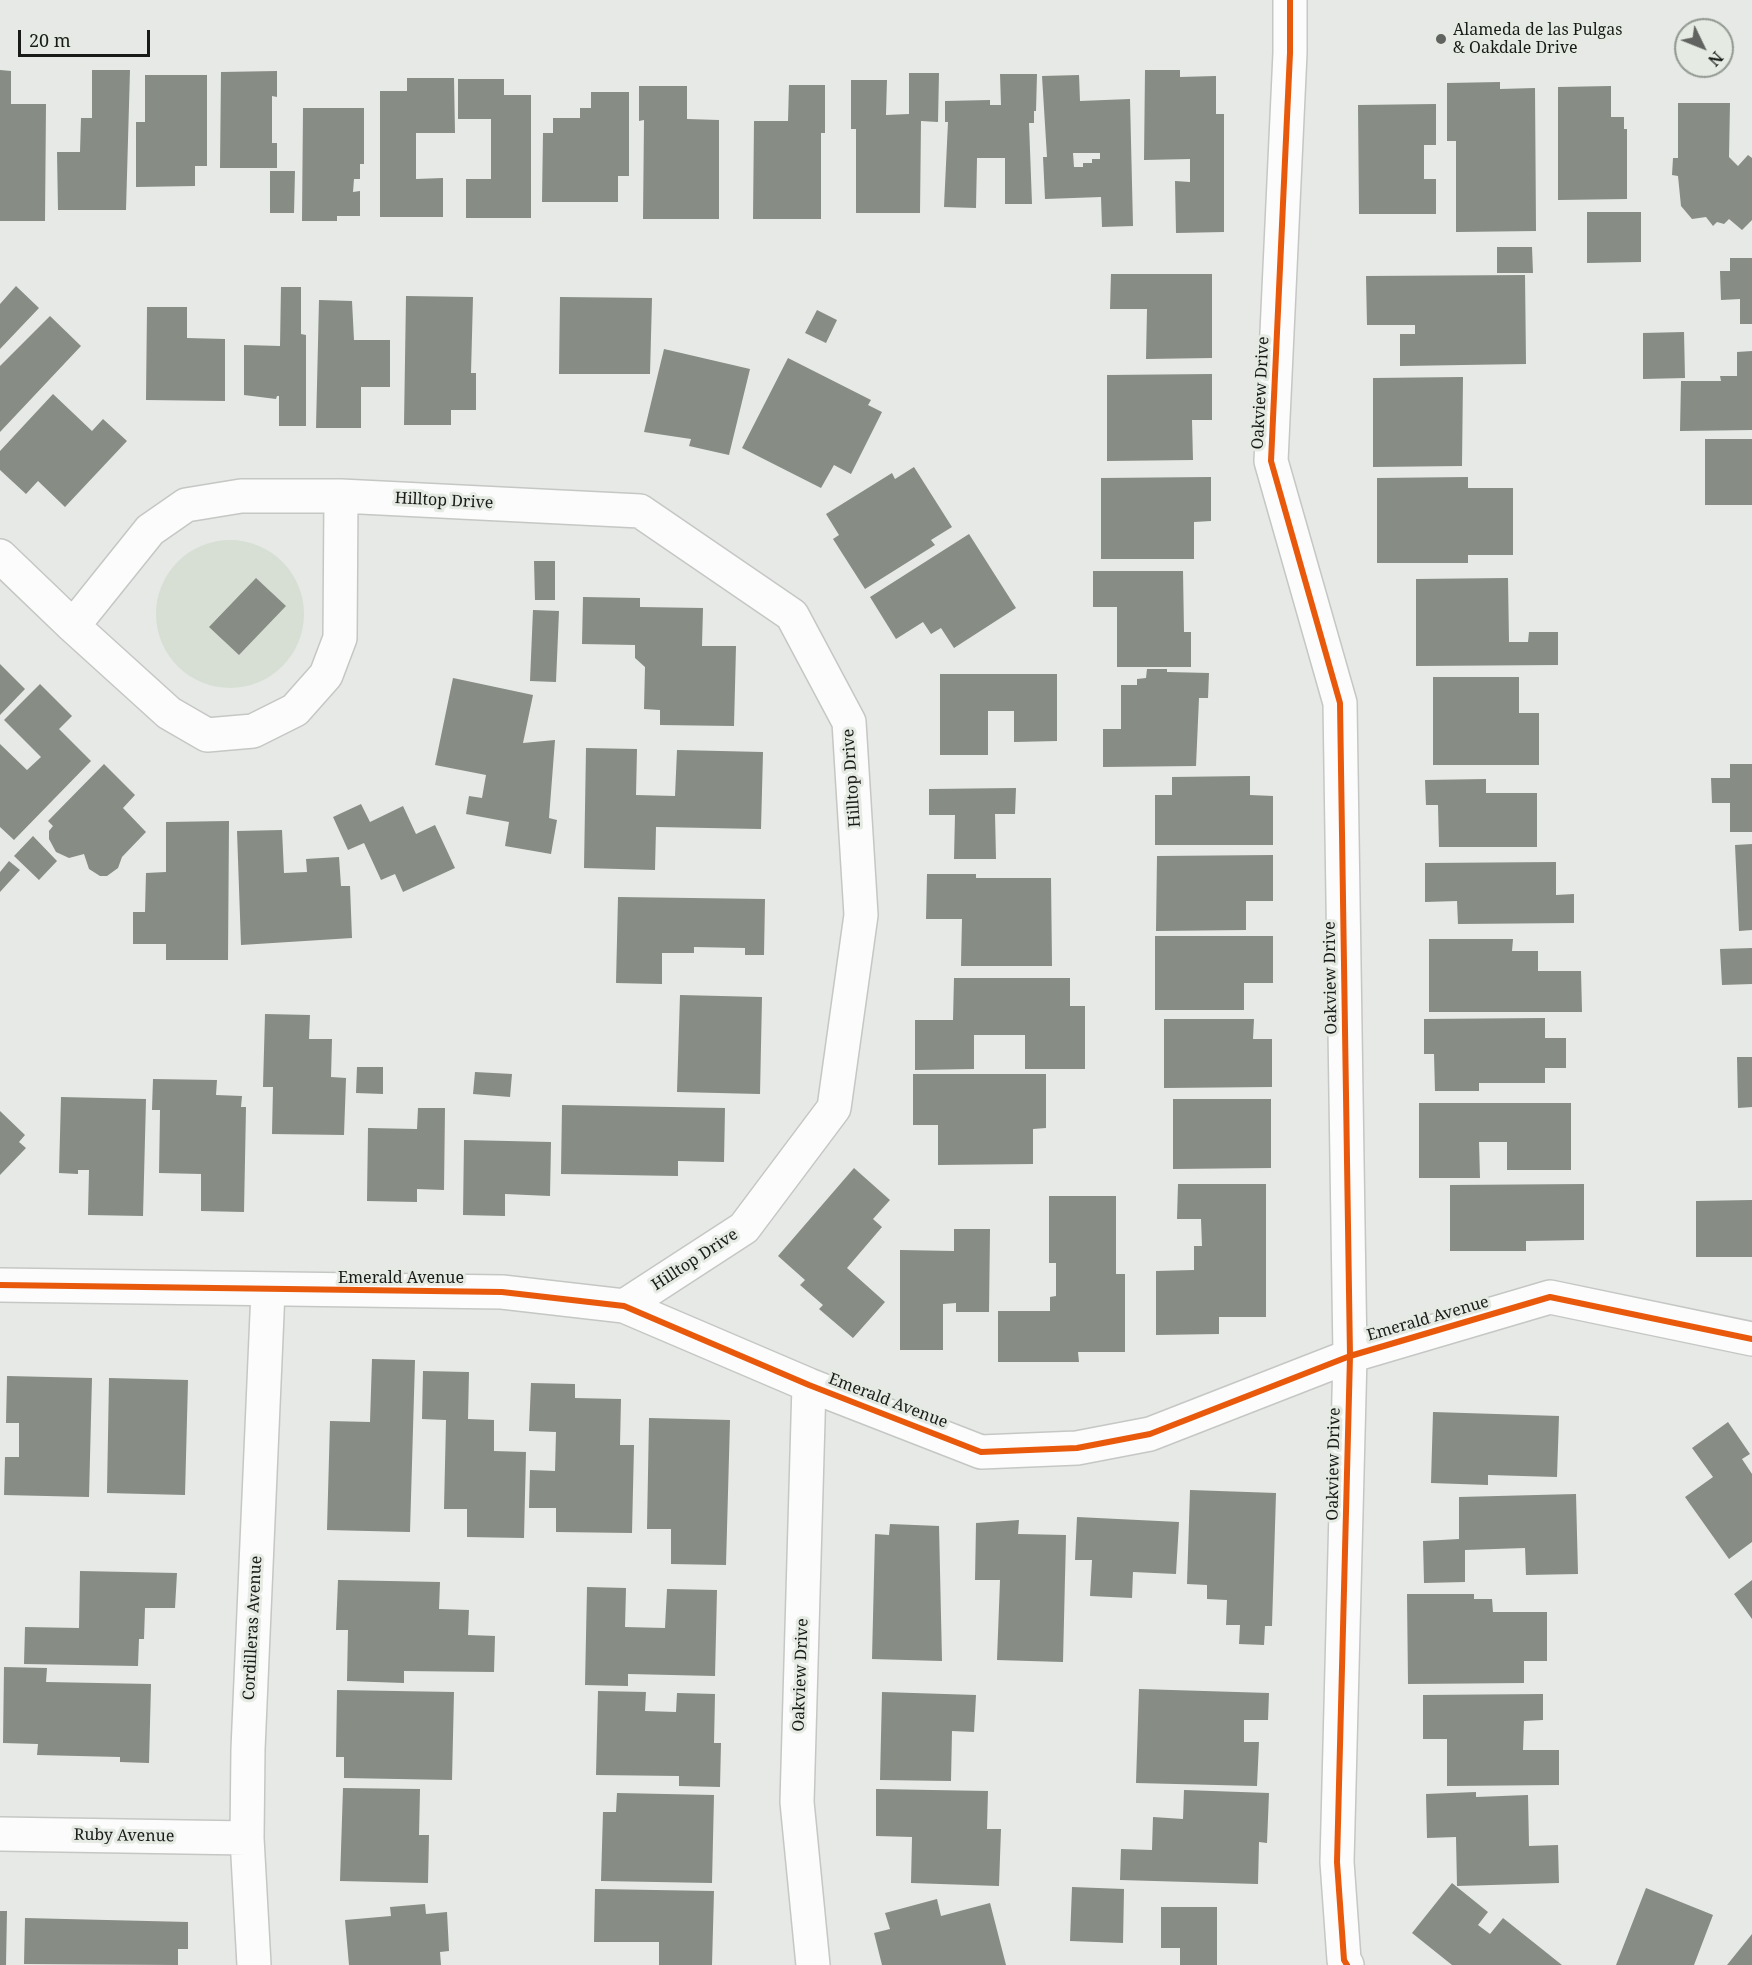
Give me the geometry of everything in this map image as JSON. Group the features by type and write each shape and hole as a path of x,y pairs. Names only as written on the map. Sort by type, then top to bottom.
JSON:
{"street":[{"name":"Oakview Drive","path":"1290,0 1290,64 1271,461 1340,703 1350,1356 1337,1862 1344,1960 1347,1965"},
{"name":"Hilltop Drive","path":"73,626 150,530 186,506 241,496 341,496 640,511 792,615 849,722 861,915 834,1108 744,1228 624,1306"},
{"path":"0,556 169,713 207,735 254,731 295,710 326,675 340,638 341,496"},
{"name":"Emerald Avenue","path":"0,1286 502,1292 624,1306 809,1385 981,1452 1077,1448 1150,1434 1350,1356 1550,1297 1752,1339"},
{"name":"Cordilleras Avenue","path":"254,1965 247,1838 248,1749 268,1291"},
{"name":"Oakview Drive","path":"809,1385 797,1802 813,1965"},
{"name":"Ruby Avenue","path":"0,1834 247,1838"}],"shaded area":[{"path":"230,540 258,546 282,562 298,586 304,614 298,642 282,666 258,682 230,688 202,682 178,666 162,642 156,614 162,586 178,562 202,546"}],"building":[{"path":"0,70 11,71 11,104 46,104 45,221 0,221"},
{"path":"92,70 130,70 126,210 58,210 57,152 80,152 81,118 92,118"},
{"path":"1145,70 1180,70 1180,77 1216,76 1216,114 1224,114 1224,232 1176,233 1175,181 1190,182 1190,159 1144,160"},
{"path":"277,71 277,97 272,96 272,143 277,143 277,168 220,168 221,72"},
{"path":"909,73 939,73 938,122 921,121 920,213 856,213 856,129 851,129 851,80 887,80 886,115 909,114"},
{"path":"1000,74 1037,74 1036,111 1034,111 1034,123 1029,123 1032,204 1005,204 1005,158 977,158 976,208 944,207 948,122 945,122 945,101 990,100 990,105 1001,105"},
{"path":"145,75 207,75 207,166 195,166 195,186 136,187 136,122 145,122"},
{"path":"1079,75 1080,101 1130,99 1133,226 1102,227 1101,197 1045,199 1043,157 1047,157 1042,76","holes":["1073,153 1100,153 1100,159 1092,159 1092,163 1083,163 1083,167 1074,167"]},
{"path":"407,78 454,78 455,133 416,133 416,179 443,178 443,217 380,217 380,91 407,91"},
{"path":"458,79 504,79 504,95 531,95 531,218 466,218 466,179 491,179 491,119 458,119"},
{"path":"1500,82 1500,89 1535,88 1536,231 1456,232 1456,141 1447,141 1447,83"},
{"path":"789,85 825,85 825,133 821,133 821,219 753,219 754,121 788,121"},
{"path":"639,86 687,86 687,119 719,120 719,219 643,219 644,120 639,121"},
{"path":"1611,86 1611,117 1624,117 1624,129 1627,129 1627,199 1558,200 1558,87"},
{"path":"591,92 629,92 629,176 618,176 618,202 542,202 543,133 553,133 553,118 580,118 580,108 591,108"},
{"path":"1678,103 1730,103 1729,157 1738,166 1748,155 1752,158 1752,220 1742,230 1729,219 1724,224 1717,222 1713,226 1706,217 1692,219 1681,206 1678,176 1672,175 1673,158 1678,158"},
{"path":"1436,104 1436,145 1424,145 1424,179 1436,179 1436,214 1359,214 1358,105"},
{"path":"303,108 364,108 364,164 360,164 360,179 354,179 353,192 360,191 360,216 337,216 337,221 302,221"},
{"path":"270,171 295,171 294,213 270,213"},
{"path":"1587,212 1641,212 1641,262 1587,263"},
{"path":"1497,247 1532,247 1533,273 1497,273"},
{"path":"1730,258 1752,258 1752,324 1740,324 1740,299 1721,300 1720,271 1730,271"},
{"path":"1111,274 1212,274 1212,358 1146,359 1147,309 1110,309"},
{"path":"1525,275 1526,364 1400,366 1400,334 1415,334 1415,325 1367,325 1366,276"},
{"path":"16,286 39,308 0,349 0,304"},
{"path":"281,287 301,287 301,334 306,335 306,426 279,426 279,396 276,399 244,395 244,345 280,346"},
{"path":"406,296 473,297 471,373 476,373 476,410 451,410 451,425 404,425"},
{"path":"560,297 652,298 650,374 559,374"},
{"path":"319,300 352,301 354,340 390,340 390,387 361,387 361,428 316,428"},
{"path":"147,307 187,307 187,338 225,339 225,401 146,400"},
{"path":"817,310 837,320 826,343 805,333"},
{"path":"50,316 81,346 0,432 0,366"},
{"path":"1684,332 1685,378 1643,379 1643,333"},
{"path":"664,349 750,369 729,455 689,446 691,439 644,432"},
{"path":"1752,351 1752,430 1680,431 1681,381 1721,381 1720,376 1737,376 1737,352"},
{"path":"788,358 871,400 868,405 882,412 851,474 834,465 821,488 742,448"},
{"path":"1212,374 1212,420 1192,420 1193,460 1107,461 1107,375"},
{"path":"1463,377 1462,466 1373,467 1373,378"},
{"path":"53,394 92,431 103,419 127,441 65,507 38,481 26,494 0,470 0,451"},
{"path":"1705,439 1752,439 1752,505 1705,505"},
{"path":"914,467 952,527 931,540 935,545 865,589 833,539 839,535 826,514 892,473 895,479"},
{"path":"1211,477 1211,521 1194,522 1194,559 1101,559 1101,478"},
{"path":"1468,477 1468,488 1513,488 1513,555 1468,555 1468,563 1377,563 1377,478"},
{"path":"969,534 1016,608 954,648 941,628 931,634 923,622 896,639 870,597"},
{"path":"534,561 555,561 555,600 535,600"},
{"path":"1093,571 1183,571 1184,632 1191,632 1191,667 1117,667 1117,607 1093,607"},
{"path":"256,578 286,606 239,655 209,627"},
{"path":"1508,578 1509,642 1528,642 1529,632 1558,632 1558,665 1416,666 1416,579"},
{"path":"583,597 640,598 640,607 703,608 702,646 736,646 734,726 660,725 660,710 644,709 645,667 635,658 635,645 582,644"},
{"path":"533,610 559,611 556,682 530,681"},
{"path":"0,664 25,689 0,715"},
{"path":"1147,669 1209,673 1208,698 1199,698 1196,766 1103,767 1103,729 1121,729 1121,685 1137,685 1137,679 1146,678"},
{"path":"940,674 1057,674 1057,741 1014,742 1014,711 988,711 988,755 940,755"},
{"path":"1433,677 1519,677 1519,713 1539,713 1539,765 1433,765"},
{"path":"453,678 533,695 523,743 555,740 549,818 557,820 551,854 505,846 509,822 466,814 469,796 482,798 486,775 435,765"},
{"path":"40,684 72,716 59,729 91,761 14,840 0,827 0,744 27,770 41,757 4,720"},
{"path":"586,748 637,749 636,795 675,796 677,750 763,752 761,829 656,827 655,870 584,868"},
{"path":"104,764 135,795 123,808 146,832 122,857 118,868 107,876 100,876 89,869 84,854 69,858 56,852 49,839 49,831 53,826 48,821"},
{"path":"1730,764 1752,764 1752,832 1730,832 1730,803 1712,803 1711,778 1730,778"},
{"path":"1250,776 1250,795 1273,796 1273,845 1155,845 1155,795 1172,795 1172,777"},
{"path":"1486,779 1486,793 1537,793 1537,847 1439,847 1438,805 1426,805 1425,780"},
{"path":"1016,788 1015,814 995,814 996,859 954,859 955,815 929,815 929,789"},
{"path":"361,804 370,822 403,806 416,834 435,825 455,868 403,892 395,874 381,880 364,843 348,850 333,817"},
{"path":"229,821 228,960 166,960 166,944 133,944 133,912 145,912 146,873 166,872 166,822"},
{"path":"282,830 284,873 307,872 306,859 339,857 341,886 350,886 352,938 241,945 237,831"},
{"path":"33,836 57,861 39,880 14,856"},
{"path":"1752,844 1752,930 1739,931 1735,845"},
{"path":"1273,855 1273,901 1246,901 1246,930 1156,931 1157,856"},
{"path":"9,861 20,870 0,892 0,872"},
{"path":"1556,862 1556,895 1574,894 1574,923 1458,924 1457,901 1425,902 1425,863"},
{"path":"927,874 976,874 976,878 1051,878 1052,966 961,966 962,919 926,919"},
{"path":"618,897 765,899 764,955 745,955 745,948 694,947 694,953 662,953 662,984 616,983"},
{"path":"1155,936 1273,936 1273,983 1244,983 1244,1010 1155,1010"},
{"path":"1429,939 1513,939 1512,951 1538,951 1538,971 1581,971 1582,1012 1429,1012"},
{"path":"1752,948 1752,984 1722,985 1720,949"},
{"path":"954,978 1070,978 1070,1006 1085,1006 1085,1069 1025,1069 1025,1035 974,1035 974,1069 915,1070 915,1020 953,1020"},
{"path":"680,995 762,997 760,1094 677,1092"},
{"path":"265,1014 310,1015 309,1039 332,1039 331,1077 346,1078 344,1135 272,1134 273,1087 263,1087"},
{"path":"1545,1018 1545,1038 1566,1038 1566,1068 1545,1068 1545,1083 1479,1083 1479,1091 1435,1091 1434,1054 1424,1054 1424,1019"},
{"path":"1164,1019 1254,1019 1253,1039 1272,1039 1272,1087 1164,1088"},
{"path":"1737,1057 1752,1057 1752,1107 1738,1108"},
{"path":"357,1067 383,1067 383,1094 356,1093"},
{"path":"475,1072 512,1074 510,1097 473,1094"},
{"path":"913,1074 1046,1074 1046,1128 1033,1129 1033,1164 938,1165 938,1125 913,1125"},
{"path":"153,1079 217,1080 216,1095 242,1096 241,1107 246,1107 244,1212 201,1211 201,1174 159,1173 160,1110 152,1110"},
{"path":"61,1097 146,1099 143,1216 88,1215 89,1170 78,1170 78,1174 59,1173"},
{"path":"1173,1099 1271,1099 1271,1168 1173,1169"},
{"path":"1419,1103 1571,1103 1571,1170 1507,1170 1507,1142 1479,1142 1480,1178 1419,1178"},
{"path":"562,1105 725,1108 724,1162 678,1161 678,1176 561,1174"},
{"path":"418,1108 445,1108 444,1190 417,1189 417,1202 367,1201 368,1128 417,1129"},
{"path":"0,1111 25,1135 19,1142 26,1148 0,1175"},
{"path":"464,1140 551,1142 550,1196 505,1194 505,1216 463,1215"},
{"path":"854,1168 890,1200 873,1219 882,1227 847,1268 885,1302 853,1338 819,1309 823,1305 800,1285 805,1280 778,1256"},
{"path":"1178,1184 1266,1184 1266,1317 1219,1317 1219,1334 1156,1335 1156,1271 1194,1270 1194,1246 1202,1246 1201,1219 1177,1219"},
{"path":"1584,1184 1584,1240 1526,1241 1526,1251 1450,1251 1450,1185"},
{"path":"1049,1196 1116,1196 1116,1274 1125,1274 1125,1352 1078,1352 1079,1362 998,1362 998,1311 1050,1311 1050,1297 1056,1296 1056,1263 1049,1263"},
{"path":"1752,1200 1752,1257 1696,1257 1696,1201"},
{"path":"954,1229 990,1229 989,1312 956,1312 956,1303 943,1304 943,1350 900,1350 900,1250 954,1251"},
{"path":"372,1359 415,1360 410,1532 327,1530 330,1421 370,1422"},
{"path":"423,1371 469,1372 468,1419 494,1420 494,1451 526,1452 524,1538 467,1537 467,1509 444,1509 446,1420 422,1419"},
{"path":"7,1376 92,1378 89,1497 4,1495 5,1457 19,1457 19,1423 6,1423"},
{"path":"109,1378 188,1380 185,1495 107,1493"},
{"path":"531,1383 575,1384 575,1398 621,1399 620,1445 634,1445 632,1533 556,1532 556,1508 529,1508 530,1470 555,1471 556,1432 529,1431"},
{"path":"1433,1412 1559,1416 1557,1477 1488,1475 1488,1485 1431,1483"},
{"path":"649,1418 730,1420 726,1565 671,1564 671,1529 647,1529"},
{"path":"1728,1422 1750,1454 1742,1459 1752,1474 1752,1542 1729,1559 1685,1497 1713,1477 1692,1448"},
{"path":"1190,1490 1276,1493 1272,1626 1265,1626 1264,1645 1239,1644 1240,1625 1226,1625 1227,1600 1207,1599 1207,1585 1187,1584"},
{"path":"1576,1494 1578,1574 1526,1575 1525,1548 1465,1550 1465,1582 1424,1583 1423,1541 1459,1539 1459,1497"},
{"path":"1077,1517 1179,1522 1176,1574 1133,1572 1132,1598 1090,1596 1092,1560 1075,1560"},
{"path":"1019,1520 1018,1534 1066,1535 1063,1662 997,1660 1000,1580 975,1580 976,1523"},
{"path":"890,1524 939,1526 942,1661 872,1659 875,1534 889,1535"},
{"path":"80,1571 177,1573 175,1608 145,1608 144,1639 139,1639 138,1666 24,1664 25,1627 79,1628"},
{"path":"338,1580 440,1582 439,1609 469,1610 468,1635 495,1636 494,1672 404,1671 404,1683 347,1681 348,1630 336,1630"},
{"path":"1752,1580 1752,1619 1734,1594"},
{"path":"587,1587 626,1588 625,1627 665,1628 667,1589 717,1590 715,1676 628,1674 628,1686 585,1685"},
{"path":"1407,1594 1474,1594 1474,1599 1492,1599 1493,1612 1547,1612 1547,1661 1524,1661 1524,1683 1408,1684"},
{"path":"4,1667 47,1668 46,1682 151,1684 149,1763 120,1762 120,1757 37,1755 38,1744 3,1743"},
{"path":"1139,1689 1269,1693 1268,1720 1244,1720 1244,1742 1259,1742 1257,1786 1136,1783"},
{"path":"337,1690 454,1692 452,1780 344,1778 344,1757 336,1757"},
{"path":"598,1691 646,1692 645,1711 676,1712 677,1693 715,1694 714,1743 721,1743 720,1787 679,1786 679,1776 596,1775"},
{"path":"882,1692 976,1695 974,1732 952,1731 951,1781 880,1780"},
{"path":"1543,1694 1543,1720 1524,1721 1523,1750 1559,1750 1559,1785 1447,1786 1447,1739 1423,1739 1423,1695"},
{"path":"343,1788 420,1789 419,1835 429,1835 428,1883 340,1881"},
{"path":"876,1789 988,1791 987,1829 1001,1829 999,1886 911,1883 912,1837 876,1836"},
{"path":"1184,1790 1269,1793 1267,1843 1259,1842 1258,1884 1120,1880 1121,1849 1152,1850 1153,1817 1183,1819"},
{"path":"1476,1792 1476,1797 1528,1795 1529,1846 1558,1845 1559,1883 1457,1886 1456,1837 1427,1838 1426,1794"},
{"path":"617,1793 714,1795 712,1883 601,1881 603,1812 616,1812"},
{"path":"1452,1883 1488,1912 1478,1925 1490,1934 1503,1918 1562,1965 1452,1965 1412,1933"},
{"path":"1072,1887 1124,1889 1123,1943 1070,1941"},
{"path":"1646,1888 1713,1915 1694,1965 1616,1965"},
{"path":"595,1889 714,1891 712,1965 659,1965 659,1942 594,1942"},
{"path":"937,1899 941,1916 990,1903 1006,1965 882,1965 874,1933 890,1929 885,1913"},
{"path":"425,1904 426,1914 447,1912 449,1951 440,1952 441,1965 349,1965 345,1920 391,1916 390,1907"},
{"path":"1161,1907 1217,1907 1217,1965 1180,1965 1180,1948 1161,1948"},
{"path":"0,1911 7,1911 6,1965 0,1965"},
{"path":"25,1918 188,1922 188,1949 178,1949 178,1965 24,1964"},
{"path":"1752,1934 1752,1965 1727,1965"}],"cycle path":[{"path":"1290,0 1290,53 1271,461 1340,703 1350,1356 1337,1862 1344,1960 1347,1965"},
{"path":"0,1285 502,1292 624,1306 809,1385 981,1452 1077,1448 1150,1434 1350,1356 1550,1297 1752,1339"}],"place":[{"name":"Alameda de las Pulgas & Oakdale Drive","path":"1441,39"}]}
